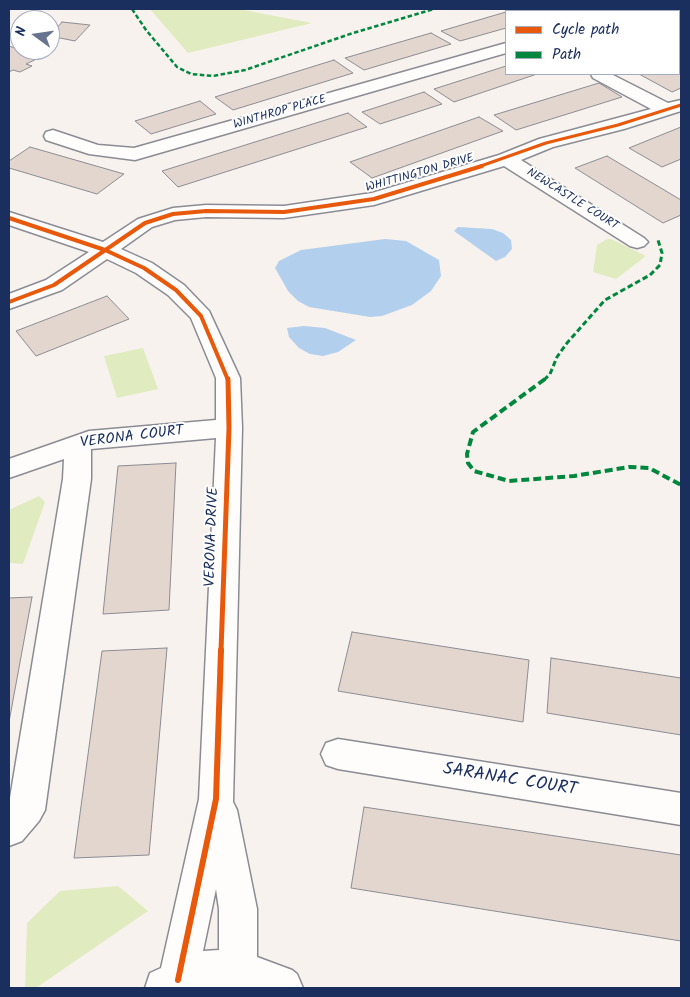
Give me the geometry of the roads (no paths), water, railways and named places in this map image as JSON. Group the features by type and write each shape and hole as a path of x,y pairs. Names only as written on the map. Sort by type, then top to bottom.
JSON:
{"street":[{"name":"WINTHROP PLACE","path":"53,136 96,150 134,154 505,48"},
{"path":"601,75 674,107"},
{"name":"WHITTINGTON DRIVE","path":"9,302 54,285 146,223 173,214 206,211 284,212 374,199 506,159 546,143 618,125 674,107"},
{"name":"NEWCASTLE COURT","path":"506,159 637,242"},
{"name":"VERONA DRIVE","path":"9,218 105,250 144,268 176,290 201,316 228,378 230,428 216,799 170,984"},
{"name":"VERONA COURT","path":"9,469 89,440 230,428"},
{"path":"9,829 27,810 77,478 78,444"},
{"name":"SARANAC COURT","path":"338,754 681,809"},
{"name":"VERONA DRIVE","path":"216,799 238,909 238,969"},
{"path":"170,984 201,971 238,969 278,984 283,988"}],"water":[{"path":"458,227 492,229 503,233 511,240 512,249 505,257 496,261 454,231"},
{"path":"385,239 406,241 439,260 441,276 431,291 412,305 382,316 370,317 309,307 298,301 288,291 275,268 279,261 301,250"},
{"path":"304,326 325,328 356,340 338,352 323,356 310,354 299,348 289,337 287,328"}]}
